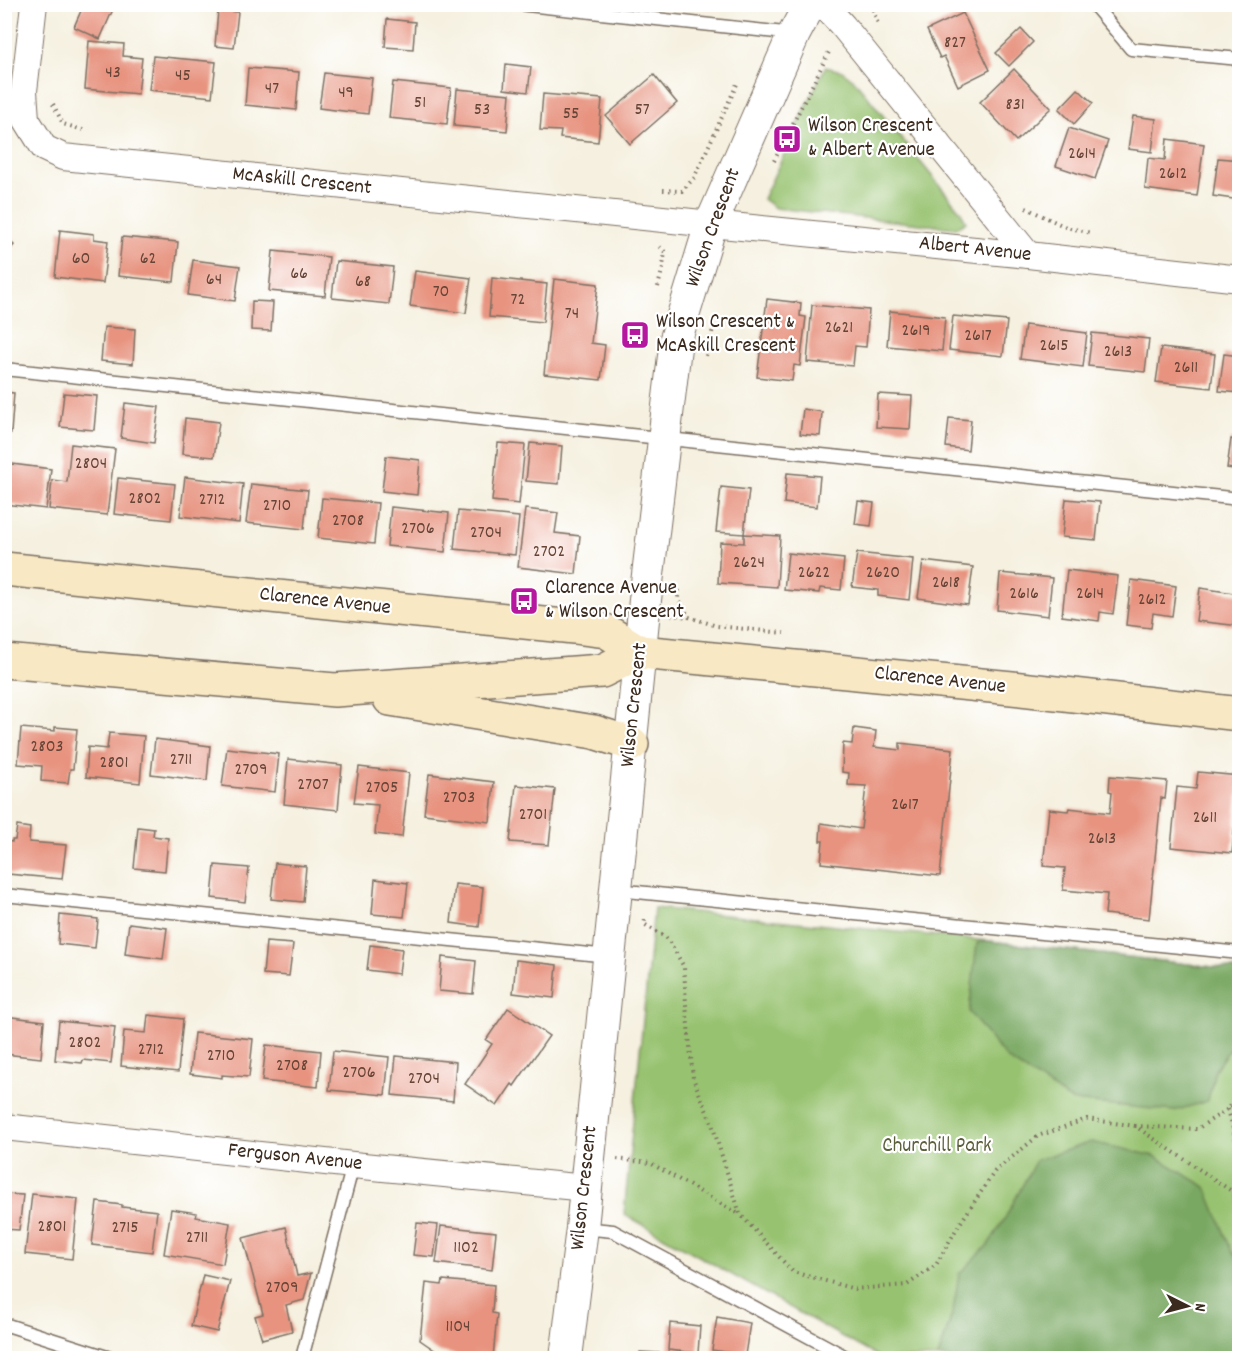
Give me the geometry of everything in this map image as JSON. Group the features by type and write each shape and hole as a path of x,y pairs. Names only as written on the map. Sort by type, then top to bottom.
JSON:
{"main road":[{"name":"Clarence Avenue","path":"4,569 606,631 640,652 1012,688 1239,714"},
{"path":"335,690 602,671 640,652"},
{"path":"4,660 335,690 594,732 632,744"}],"street":[{"name":"McAskill Crescent","path":"34,4 24,91 26,119 44,148 63,157 711,224"},
{"name":"Wilson Crescent","path":"566,1359 582,1228 632,744 634,705 676,339 711,224 794,34 810,4"},
{"path":"823,4 1028,255"},
{"name":"Albert Avenue","path":"711,224 1028,255 1239,279"},
{"name":"Ferguson Avenue","path":"4,1127 586,1188"}],"lane":[{"path":"518,4 794,34"},
{"path":"1093,4 1131,49 1239,59"},
{"path":"4,369 1239,499"},
{"path":"616,890 1239,953"},
{"path":"4,895 609,956"},
{"path":"302,1359 353,1165"},
{"path":"582,1228 614,1231 848,1359"},
{"path":"4,1324 111,1359"}],"path":[{"path":"871,4 881,34"},
{"path":"773,161 820,70"},
{"path":"662,190 682,191 694,178 738,83"},
{"path":"50,98 63,124 88,132"},
{"path":"1019,202 1027,209 1066,227 1094,234"},
{"path":"705,366 714,323"},
{"path":"679,587 678,598 688,617 717,626 789,633"},
{"path":"648,895 644,924 668,939 684,967 693,1078 712,1124 740,1214"},
{"path":"589,1154 650,1163 740,1214 793,1272 855,1288 907,1285 936,1265 957,1228 995,1171 1038,1136 1087,1119 1135,1126 1197,1129 1228,1109 1239,1092"},
{"path":"1228,1109 1239,1152 1236,1194 1239,1202"},
{"path":"1135,1126 1236,1194"}],"green space":[{"path":"825,67 842,71 855,81 961,212 966,222 956,228 775,208 763,199"},
{"name":"Churchill Park","path":"654,908 989,941 1239,970 1239,1358 880,1358 624,1214"},
{"path":"989,941 1239,970 1239,1035 1215,1070 1208,1101 1174,1111 1072,1101 1007,1059 969,1012 977,943"},
{"path":"1091,1142 1155,1156 1206,1187 1232,1252 1239,1257 1239,1358 938,1358 953,1311 959,1274 988,1245 1036,1160"}],"building":[{"path":"84,4 109,4 114,7 100,39 74,27"},
{"path":"218,10 238,12 234,48 215,46"},
{"path":"963,13 990,70 958,86 944,56 940,58 927,30"},
{"path":"387,19 415,22 413,49 385,47"},
{"path":"1021,29 1033,42 1009,66 996,53"},
{"path":"89,41 124,44 123,56 142,58 138,94 85,89"},
{"path":"153,56 216,62 212,97 149,90"},
{"path":"506,64 531,67 528,92 504,89"},
{"path":"248,68 299,72 296,110 245,105"},
{"path":"1014,69 1051,108 1016,141 980,102"},
{"path":"324,73 372,78 368,114 319,108"},
{"path":"654,75 677,103 630,144 606,116"},
{"path":"393,82 451,88 447,124 389,118"},
{"path":"457,89 510,94 507,131 454,126"},
{"path":"1078,89 1093,103 1074,124 1059,109"},
{"path":"543,94 602,99 598,142 560,138 561,131 540,130"},
{"path":"1133,116 1156,119 1152,152 1128,149"},
{"path":"1069,128 1108,141 1095,179 1056,166"},
{"path":"1167,139 1204,144 1197,196 1145,189 1148,158 1165,160"},
{"path":"1218,158 1240,160 1240,200 1213,196"},
{"path":"60,230 94,234 94,239 108,241 103,283 55,277"},
{"path":"4,236 14,245 4,256"},
{"path":"122,237 178,242 174,282 118,276"},
{"path":"273,251 329,257 325,296 269,291"},
{"path":"193,260 240,266 235,301 188,295"},
{"path":"336,261 393,267 389,304 332,298"},
{"path":"415,271 471,278 466,313 410,306"},
{"path":"492,278 547,284 543,322 489,317"},
{"path":"554,279 598,284 591,343 605,345 601,380 544,374"},
{"path":"767,299 801,303 800,316 806,317 800,366 794,365 792,381 757,377"},
{"path":"252,301 273,302 271,331 251,330"},
{"path":"812,305 869,310 866,347 855,346 853,366 807,362"},
{"path":"890,311 945,317 942,351 887,346"},
{"path":"953,316 1007,321 1003,356 949,350"},
{"path":"1025,325 1087,333 1083,367 1020,359"},
{"path":"104,327 135,329 133,364 101,361"},
{"path":"1092,333 1149,339 1145,372 1088,366"},
{"path":"1161,348 1215,354 1211,388 1156,382"},
{"path":"1224,354 1240,356 1240,393 1219,391"},
{"path":"4,392 14,393 11,433 4,433"},
{"path":"64,393 97,396 94,430 60,427"},
{"path":"878,394 912,396 910,429 876,427"},
{"path":"125,403 159,407 154,443 121,438"},
{"path":"803,409 822,412 820,436 800,434"},
{"path":"185,418 219,422 214,457 182,454"},
{"path":"949,418 971,420 968,450 946,447"},
{"path":"1231,439 1240,440 1240,470 1227,468"},
{"path":"498,443 525,445 519,504 492,501"},
{"path":"530,443 562,446 559,484 526,481"},
{"path":"71,444 115,449 107,515 49,509 52,480 67,482"},
{"path":"386,456 420,460 417,495 382,491"},
{"path":"4,463 51,469 46,509 4,504"},
{"path":"787,473 820,476 817,507 784,503"},
{"path":"185,477 243,484 239,523 180,516"},
{"path":"118,478 175,484 171,520 114,514"},
{"path":"251,484 308,490 304,529 246,523"},
{"path":"721,487 749,490 744,534 716,532"},
{"path":"322,498 378,503 374,544 318,538"},
{"path":"1066,499 1100,502 1096,540 1062,537"},
{"path":"858,501 874,503 871,526 855,524"},
{"path":"391,507 449,513 445,552 387,546"},
{"path":"525,509 558,513 555,533 580,536 576,574 518,567"},
{"path":"458,511 519,517 515,555 454,549"},
{"path":"744,534 780,536 777,587 718,583 720,542 744,543"},
{"path":"788,553 844,559 841,590 820,588 819,593 784,590"},
{"path":"857,553 913,559 909,600 878,596 878,590 852,587"},
{"path":"923,561 973,567 968,605 918,598"},
{"path":"1067,570 1118,576 1113,614 1100,612 1099,621 1062,616"},
{"path":"1000,573 1052,578 1048,616 997,610"},
{"path":"1131,580 1176,586 1172,616 1153,613 1151,628 1126,625"},
{"path":"1200,588 1240,594 1240,626 1196,621"},
{"path":"55,727 77,729 73,769 70,769 68,783 41,781 42,766 18,764 21,728 55,731"},
{"path":"854,728 876,731 874,747 900,750 900,743 953,749 940,876 821,863 823,841 820,841 821,823 861,829 866,786 848,785 849,773 842,772 843,743 852,744"},
{"path":"109,733 144,736 140,783 86,777 88,747 107,749"},
{"path":"155,739 210,746 207,781 151,774"},
{"path":"227,748 279,754 275,792 222,786"},
{"path":"288,759 342,765 338,810 284,804"},
{"path":"359,767 409,773 402,837 375,834 378,805 354,803"},
{"path":"1198,772 1240,776 1232,853 1171,847 1177,787 1196,789"},
{"path":"429,774 494,782 490,822 424,814"},
{"path":"1110,776 1167,781 1165,799 1161,798 1149,919 1105,914 1107,894 1063,890 1065,868 1043,866 1049,809 1068,811 1069,808 1110,813 1112,792 1109,791"},
{"path":"516,785 555,789 549,845 510,842"},
{"path":"17,826 30,828 29,842 66,845 62,879 8,874 9,872 4,871 4,841 15,840"},
{"path":"138,827 154,829 153,836 168,838 165,871 134,868"},
{"path":"275,863 306,866 303,902 271,899"},
{"path":"215,865 249,868 245,902 212,898"},
{"path":"375,879 408,883 404,917 372,914"},
{"path":"455,884 483,887 479,927 451,923"},
{"path":"60,915 98,919 95,948 58,944"},
{"path":"129,923 167,928 163,959 125,954"},
{"path":"266,942 293,944 289,976 263,974"},
{"path":"370,945 402,949 399,974 367,970"},
{"path":"442,957 476,961 473,994 439,991"},
{"path":"516,960 557,965 554,998 513,993"},
{"path":"508,1008 549,1036 497,1106 465,1084 492,1044 486,1040"},
{"path":"148,1015 183,1019 178,1072 121,1066 124,1031 146,1033"},
{"path":"4,1016 44,1021 41,1058 4,1054"},
{"path":"59,1021 115,1027 111,1063 55,1060"},
{"path":"194,1033 253,1039 249,1077 222,1075 222,1078 190,1074"},
{"path":"266,1045 321,1051 318,1087 262,1081"},
{"path":"333,1051 389,1057 385,1095 329,1090"},
{"path":"396,1056 456,1062 453,1101 392,1095"},
{"path":"4,1194 23,1195 19,1230 4,1229"},
{"path":"32,1194 78,1199 72,1259 25,1254"},
{"path":"97,1202 157,1211 152,1252 92,1245"},
{"path":"171,1209 197,1213 196,1217 230,1223 223,1264 164,1254"},
{"path":"417,1223 438,1225 434,1257 413,1255"},
{"path":"441,1226 496,1232 492,1270 436,1263"},
{"path":"286,1227 297,1276 311,1273 304,1300 286,1305 292,1331 262,1339 255,1316 263,1314 243,1238"},
{"path":"203,1275 230,1281 217,1332 191,1326"},
{"path":"443,1280 494,1285 492,1313 497,1314 493,1358 470,1358 436,1351 420,1340 426,1283 442,1285"},
{"path":"717,1317 750,1323 745,1355 712,1350"},
{"path":"670,1323 700,1326 698,1353 668,1350"},
{"path":"640,1352 680,1354 680,1358 639,1358"}],"place":[{"name":"Wilson Crescent & Albert Avenue","path":"787,139"},
{"name":"Wilson Crescent & McAskill Crescent","path":"635,335"},
{"name":"Clarence Avenue & Wilson Crescent","path":"524,601"}]}
